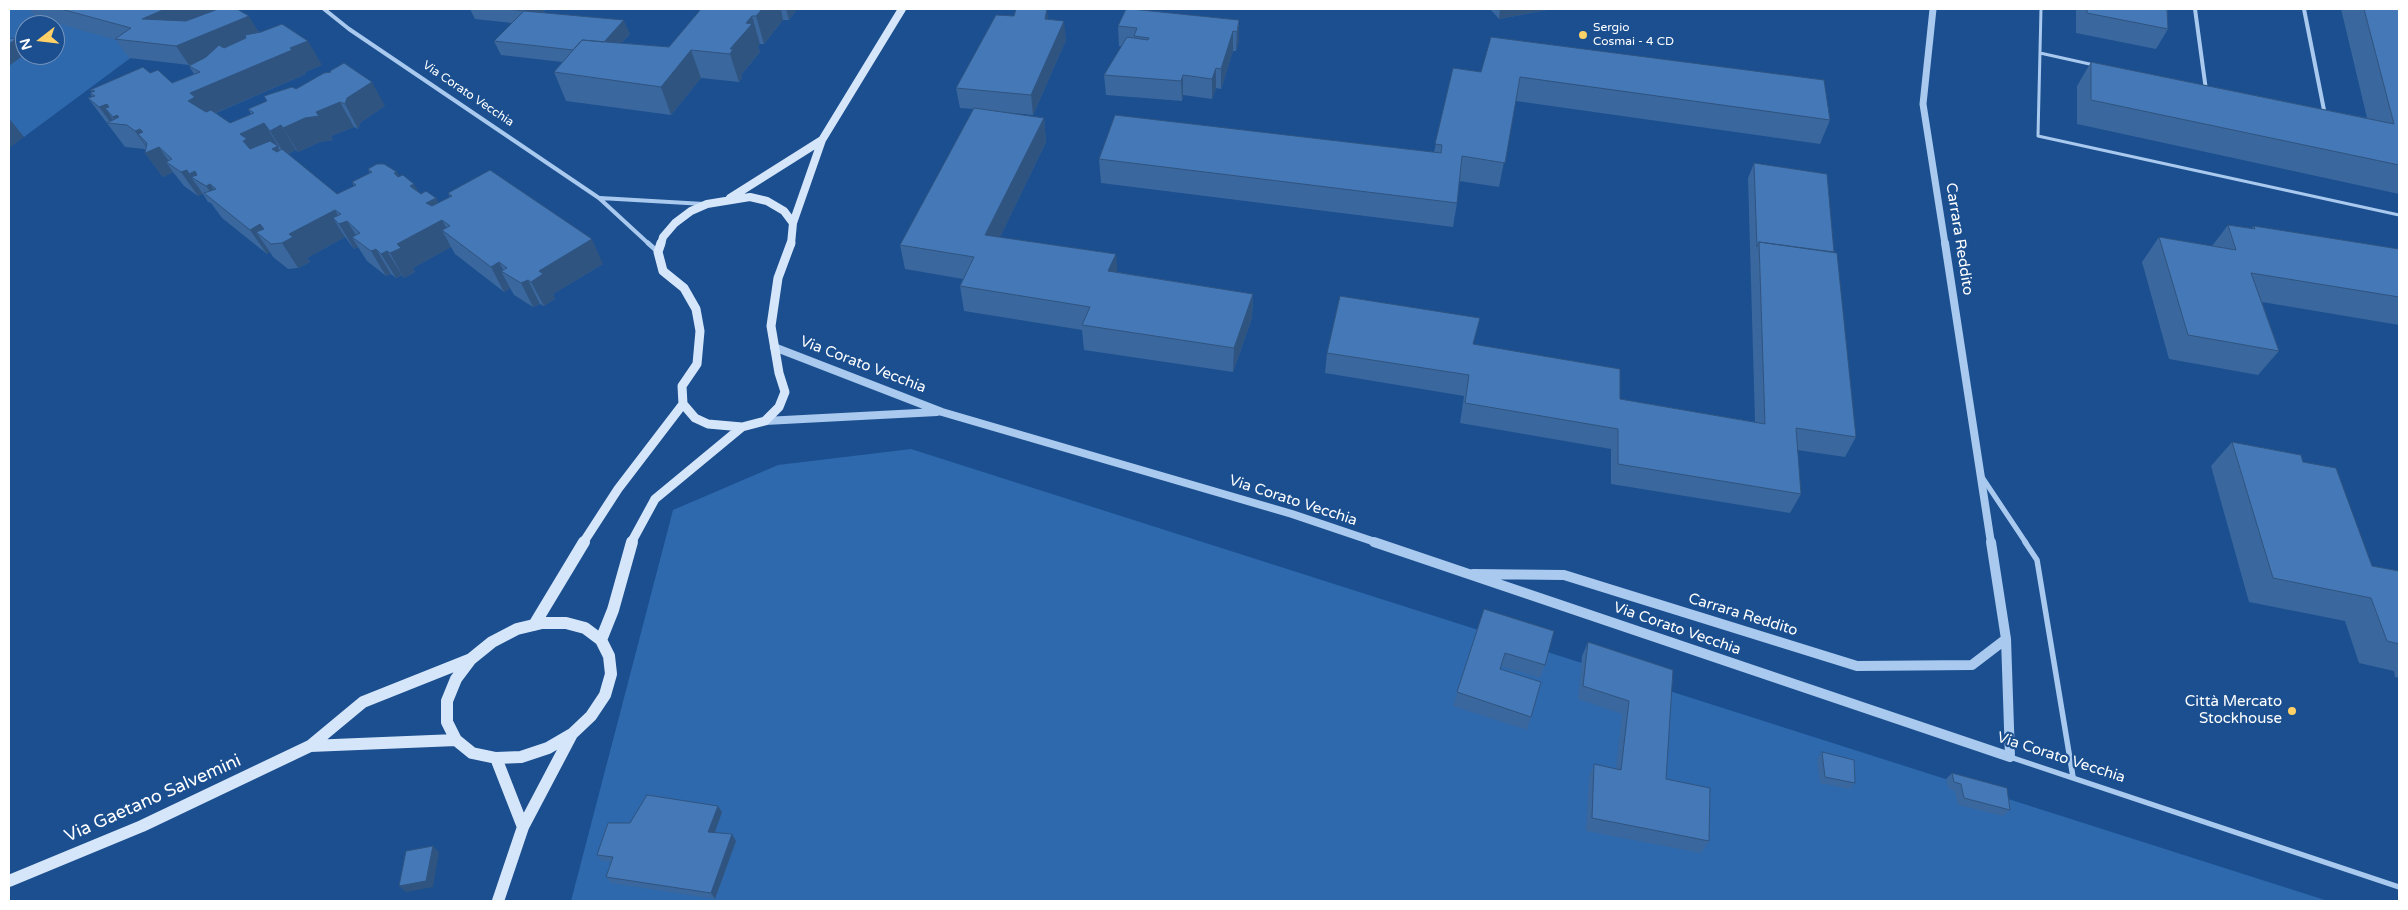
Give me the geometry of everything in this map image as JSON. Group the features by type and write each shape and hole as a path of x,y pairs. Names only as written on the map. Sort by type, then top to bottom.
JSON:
{"main road":[{"path":"793,223 784,211 767,201 750,198 729,199 707,204 691,211 675,223 663,237 658,252 663,271 684,288 696,309 700,331 698,364 682,386 683,404 694,418 708,424 742,427 765,421 779,407 785,392 778,373 771,326 778,278 791,247 793,223 822,140 902,9"},
{"path":"729,199 822,140"},
{"path":"534,625 594,525 618,489 683,404"},
{"path":"601,640 613,610 632,541 655,499 742,427"},
{"path":"566,623 585,628 601,640 609,656 610,674 605,695 591,716 572,734 548,748 521,757 496,758 472,753 456,740 447,722 447,701 456,679 471,659 492,642 517,629 534,625 566,623"},
{"name":"Via Gaetano Salvemini","path":"9,880 142,826 310,746 364,702 471,659"},
{"path":"498,901 523,827 572,734"},
{"name":"Via Gaetano Salvemini","path":"310,746 456,740"},
{"path":"496,758 523,827"}],"street":[{"name":"Via Corato Vecchia","path":"324,9 357,34 600,198 658,252"},
{"name":"Carrara Reddito","path":"1933,9 1923,104 2006,639 2010,757"},
{"path":"2195,9 2206,90 2215,92"},
{"path":"2304,9 2325,115 2316,113"},
{"path":"600,198 707,204"},
{"name":"Via Corato Vecchia","path":"774,347 942,412 1292,514 1465,574 2399,887"},
{"name":"Via Corato Vecchia","path":"765,421 942,412"},
{"name":"Carrara Reddito","path":"1980,473 2037,560 2073,777"},
{"name":"Carrara Reddito","path":"1465,574 1564,575 1857,666 1972,665 2006,639"}],"lane":[{"path":"2041,9 2038,136 2399,215"},
{"path":"2040,53 2099,66"},
{"path":"2196,88 2206,90"}],"shaded area":[{"path":"9,9 47,9 62,15 15,15 15,65 65,65 65,16 144,48 24,137 9,136"},
{"path":"911,449 2328,901 571,901 673,510 778,465"}],"building":[{"path":"61,9 165,9 142,19 186,21 218,9 237,9 249,16 176,46 115,39 131,28"},
{"path":"507,9 526,9 524,11"},
{"path":"701,9 762,9 746,23 752,24 730,49 733,49 730,54 691,50 661,87 554,72 582,40 669,47"},
{"path":"1016,9 1047,9 1045,19 1064,21 1031,95 956,88 996,15 1014,16"},
{"path":"1126,9 1239,20 1237,32 1233,31 1221,69 1216,68 1212,79 1183,75 1181,81 1104,75 1127,37 1148,40 1149,38 1134,36 1137,28 1118,26"},
{"path":"2087,9 2167,9 2168,29 2087,13"},
{"path":"2364,9 2399,9 2399,165 2091,100 2091,62 2394,124"},
{"path":"524,11 624,20 604,42 582,40 573,50 494,41"},
{"path":"282,24 308,41 290,48 292,50 190,93 195,97 188,101 206,112 211,110 230,123 254,113 248,109 267,101 264,96 292,87 296,89 324,73 331,72 344,63 372,82 347,98 345,104 340,102 316,112 319,116 305,118 283,128 281,125 270,131 264,123 240,134 247,139 243,141 250,149 270,141 278,146 272,149 277,152 282,149 337,194 356,185 352,182 372,172 368,169 377,164 384,164 397,172 394,173 398,177 403,175 414,184 410,186 421,194 426,191 436,198 426,203 432,206 452,196 448,193 490,170 592,239 539,271 543,274 531,282 528,280 521,283 501,271 507,268 499,262 491,267 442,230 450,226 442,220 397,244 401,248 390,253 387,251 381,254 376,249 371,251 352,237 360,233 347,221 339,224 333,218 341,214 335,210 289,234 293,237 282,243 271,244 256,232 264,229 260,224 250,230 204,193 216,189 210,184 206,186 191,177 197,175 195,171 189,174 187,170 181,172 166,162 172,159 159,147 145,153 147,143 138,134 143,132 140,129 135,131 127,125 107,123 119,117 117,115 113,117 105,108 109,107 107,104 99,107 88,98 95,96 90,93 95,91 90,90 143,67 150,73 158,70 172,83 200,72 189,66 206,57 219,45 224,48 246,38 245,35 261,32"},
{"path":"1491,37 1824,80 1830,120 1520,77 1505,163 1462,156 1457,203 1099,159 1115,115 1441,153 1442,145 1435,144 1453,68 1481,72"},
{"path":"9,38 15,39 15,40 9,44"},
{"path":"974,108 1044,118 985,235 1116,254 1108,271 1253,294 1234,348 1082,325 1090,307 960,286 974,257 900,245"},
{"path":"1754,163 1827,174 1834,252 1759,242 1757,247"},
{"path":"2228,225 2255,229 2254,226 2399,249 2399,297 2251,273 2279,351 2188,335 2159,237 2236,250"},
{"path":"1759,242 1837,253 1856,437 1796,428 1801,494 1618,464 1618,429 1465,403 1469,375 1327,353 1340,296 1480,318 1473,344 1620,369 1620,399 1765,424"},
{"path":"2232,442 2301,455 2303,462 2336,468 2372,566 2399,571 2399,644 2387,641 2371,598 2273,578"},
{"path":"1484,609 1554,631 1545,665 1505,653 1500,669 1541,682 1531,717 1457,692"},
{"path":"1588,642 1673,670 1666,779 1710,788 1709,841 1592,818 1594,764 1621,770 1629,701 1583,686"},
{"path":"1822,752 1854,760 1855,783 1825,777"},
{"path":"1952,773 2007,788 2010,810 1964,798 1961,784 1954,782"},
{"path":"647,795 718,806 708,832 732,834 711,893 606,877 613,857 597,855 608,823 630,823"},
{"path":"433,846 426,881 399,886 406,851"}],"place":[{"name":"Sergio Cosmai - 4 CD","path":"1583,35"},
{"name":"Città Mercato Stockhouse","path":"2292,711"}]}
